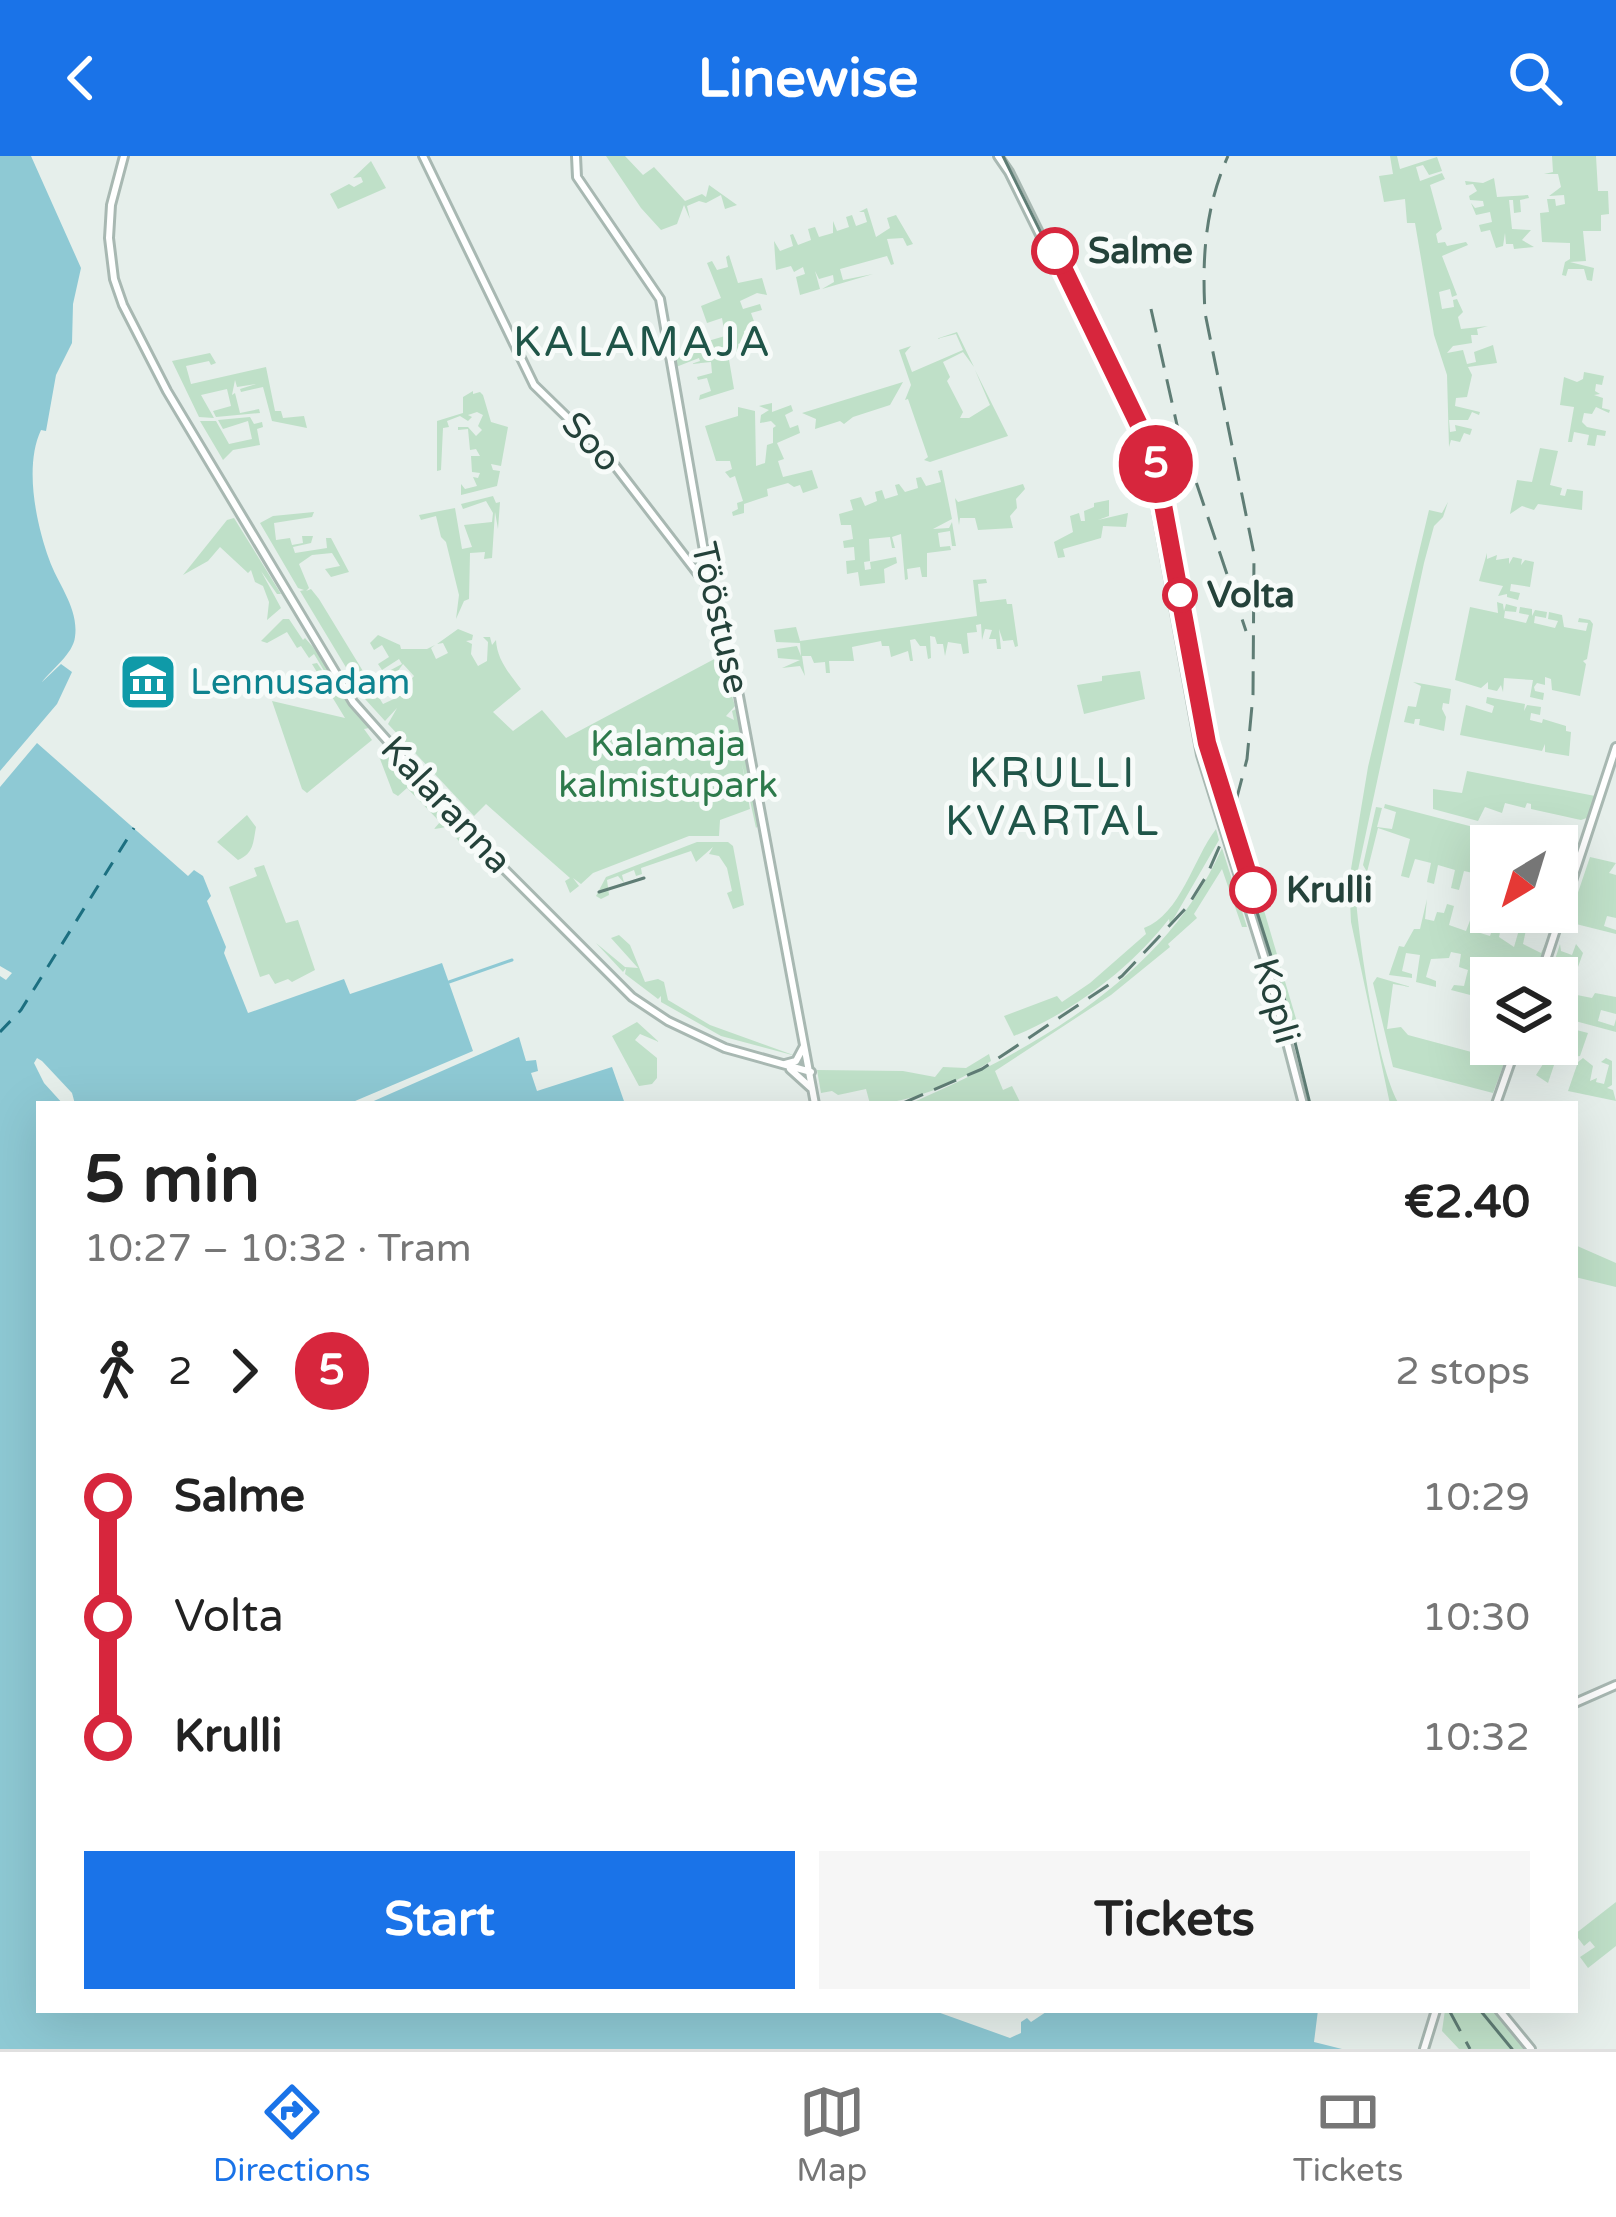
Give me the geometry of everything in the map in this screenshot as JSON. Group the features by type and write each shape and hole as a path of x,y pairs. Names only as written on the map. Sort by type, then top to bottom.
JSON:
{"street":[{"name":"Kalaranna","path":"124,156 112,206 111,262 123,305 166,391 353,702 441,803 649,1009 725,1048 811,1072"},
{"name":"Soo","path":"423,156 534,385 609,458 711,591"},
{"name":"Tööstuse","path":"576,156 574,170 579,180 660,299 711,591 739,696 814,1101"},
{"name":"Kopli","path":"998,156 1145,447 1201,755 1267,966 1302,1101"},
{"path":"695,567 708,568"},
{"path":"1547,957 1616,747"},
{"path":"782,1065 800,1056 804,1035"},
{"path":"782,1065 806,1080 812,1090"},
{"path":"1497,1101 1510,1065"},
{"path":"1578,1702 1616,1685"},
{"path":"1424,2049 1435,2013"},
{"path":"1501,2013 1531,2049"}],"green space":[{"path":"606,156 625,156 643,175 654,167 685,201 702,194 706,197 709,185 737,205 725,209 721,195 706,203 699,201 687,206 690,219 684,205 677,224 661,230"},
{"path":"1390,156 1397,156 1400,169 1437,157 1442,171 1429,175 1423,165 1416,167 1420,181 1442,173 1445,179 1430,185 1442,229 1436,234 1438,243 1468,245 1442,256 1457,295 1452,297 1450,289 1439,292 1442,309 1454,307 1457,299 1463,312 1458,317 1461,329 1488,326 1471,335 1472,343 1453,346 1447,353 1463,350 1467,364 1476,362 1474,352 1493,345 1497,363 1468,367 1472,375 1467,397 1456,398 1455,406 1480,412 1472,412 1468,420 1449,420 1450,432 1456,431 1455,425 1472,429 1460,442 1451,440 1449,447 1447,375 1434,335 1415,223 1407,223 1405,199 1384,202 1379,176 1393,174"},
{"path":"1552,156 1596,156 1598,191 1608,191 1609,214 1601,215 1601,231 1583,231 1586,261 1570,262 1594,268 1592,281 1587,280 1584,269 1568,269 1562,275 1570,259 1570,243 1542,242 1540,213 1549,212 1547,199 1555,199 1556,206 1565,204 1564,195 1549,196 1561,187 1558,174 1544,174 1553,172"},
{"path":"371,161 386,188 338,209 330,194 363,182 361,177 353,178"},
{"path":"1494,178 1497,197 1528,195 1520,200 1521,212 1514,213 1513,200 1509,200 1512,229 1531,230 1522,240 1534,247 1514,249 1513,244 1506,244 1505,233 1503,246 1496,248 1490,230 1481,232 1479,225 1492,222 1490,212 1476,215 1471,203 1475,208 1484,206 1483,201 1470,200 1477,191 1465,181 1483,183"},
{"path":"867,208 876,237 890,228 887,218 896,215 913,244 907,246 903,238 887,239 894,264 887,256 840,269 843,280 873,274 822,289 834,282 833,275 819,279 815,271 820,289 800,295 796,277 805,274 803,267 794,272 791,266 776,270 774,241 780,251 793,246 793,234 798,245 811,240 808,229 815,227 819,237 833,233 833,221 837,231 849,227 846,217 852,215 856,226 867,222 864,212 859,212"},
{"path":"729,255 738,283 762,278 767,295 757,293 740,301 743,309 760,304 762,310 751,313 756,327 744,331 739,351 728,354 734,389 699,400 711,391 707,378 697,377 712,373 711,362 691,364 699,358 676,367 674,351 725,336 722,318 707,323 701,306 721,298 707,263 712,261 717,270 728,267"},
{"path":"957,332 974,367 963,352 943,362 963,412 960,418 990,405 975,370 1008,436 930,462 924,460 928,457 905,400 911,385 899,350 911,346 905,353 912,372 963,350 956,334 936,339"},
{"path":"210,353 216,363 186,366 191,384 266,367 275,411 281,411 283,418 304,416 307,428 272,421 263,387 241,392 256,384 237,387 235,380 232,395 235,393 240,413 259,409 260,413 216,417 213,411 231,406 227,389 201,395 214,418 199,417 172,361"},
{"path":"1584,372 1604,376 1602,385 1596,384 1600,394 1594,395 1603,398 1602,408 1610,410 1596,407 1592,414 1584,413 1582,422 1587,427 1606,431 1605,436 1597,435 1595,446 1587,445 1589,435 1574,432 1568,442 1574,407 1560,405 1564,377 1577,382"},
{"path":"903,382 890,405 844,424 840,421 815,429 816,419 802,413"},
{"path":"473,391 483,395 491,422 508,427 501,466 491,464 500,471 497,486 461,495 461,484 465,489 477,486 473,477 480,473 472,472 471,456 480,456 476,449 470,450 468,429 458,427 468,427 476,436 482,430 478,426 483,415 477,412 468,415 472,417 468,421 460,416 447,421 441,470 437,471 437,421 463,413 463,397"},
{"path":"772,403 772,412 791,405 793,411 785,415 790,428 798,425 800,433 777,443 784,459 778,461 783,477 812,470 818,488 803,493 800,485 788,483 767,489 768,496 744,504 744,513 733,516 737,503 743,501 735,476 730,478 725,472 732,469 730,461 716,461 705,426 738,416 738,407 755,411 756,466 765,463 776,426 771,421 760,423 761,415 769,410 759,406"},
{"path":"250,417 254,424 262,422 263,427 257,429 260,445 233,450 223,460 200,421 216,421 229,444 252,439 248,421 223,429 218,420"},
{"path":"1540,448 1558,451 1550,485 1562,488 1560,495 1565,496 1567,489 1583,491 1582,510 1538,504 1534,510 1522,506 1510,514 1517,480 1532,482"},
{"path":"942,470 952,519 933,529 949,528 952,522 956,546 952,546 950,531 938,533 940,547 951,550 927,553 927,577 922,577 920,567 907,569 905,580 901,534 892,537 895,548 890,537 869,539 870,561 864,562 865,570 871,569 870,562 896,557 897,563 884,569 885,583 860,586 858,572 847,574 846,561 855,560 854,547 844,548 843,541 853,539 851,525 841,525 839,514 853,510 850,500 861,497 865,506 877,501 875,492 882,490 885,499 898,495 895,485 905,492 918,488 916,478 921,477 926,486 941,482 938,471"},
{"path":"1023,484 1025,489 1010,516 1013,528 978,530 975,518 960,518 959,525 955,498 958,502"},
{"path":"493,496 500,502 492,558 484,559 485,552 470,553 469,599 456,619 459,595 446,542 436,516 421,520 419,515 455,508 462,549 472,547 464,525 492,522 493,513 486,501 463,509 461,504"},
{"path":"1109,500 1109,516 1098,520 1128,513 1126,527 1103,526 1101,538 1063,549 1065,557 1058,558 1054,542 1073,532 1070,516 1079,513 1085,521 1084,511"},
{"path":"1448,502 1443,517 1434,526 1424,563 1355,884 1376,1031 1398,1101 1389,1101 1351,922 1349,881 1368,767 1429,510 1442,513"},
{"name":"Kalamaja kalmistupark","path":"314,512 312,517 274,523 276,540 290,538 292,545 303,543 302,536 313,536 311,543 293,547 295,553 327,548 326,538 331,538 349,572 331,577 325,569 340,566 332,553 312,555 299,564 309,588 306,591 311,589 319,599 383,704 396,698 414,676 403,664 392,679 387,672 402,664 399,659 382,670 378,664 389,657 382,645 374,650 370,643 378,635 401,649 435,645 431,648 436,659 448,653 443,643 437,644 458,629 473,635 466,641 472,644 478,666 487,661 488,642 483,637 490,637 492,645 496,640 501,659 521,689 493,712 513,731 542,710 566,738 720,656 735,706 726,716 734,720 736,709 758,826 742,764 750,809 720,820 719,836 689,836 593,873 581,884 573,878 579,886 570,893 565,881 570,878 486,804 474,816 388,724 397,708 385,721 365,699 260,523 273,516"},
{"path":"234,518 281,594 261,571 281,608 267,620 269,602 263,586 255,582 251,570 248,573 220,547 208,561 183,575 227,520"},
{"path":"1487,553 1487,559 1509,558 1509,564 1513,557 1522,559 1521,565 1525,560 1534,562 1530,587 1511,584 1510,591 1520,593 1518,600 1507,594 1498,596 1503,586 1479,581"},
{"path":"986,579 987,583 978,584 980,602 1006,599 1012,604 1018,646 1013,640 1003,641 999,629 1001,649 997,649 996,639 989,639 992,630 985,629 982,640 981,624 976,625 977,632 967,633 969,653 963,654 961,644 948,642 945,656 943,644 930,636 928,659 926,646 915,639 910,640 913,661 908,651 891,657 889,646 882,646 881,641 852,647 854,661 829,661 830,673 826,673 825,662 814,663 811,656 802,656 805,676 800,666 782,668 800,660 778,658 777,649 797,646 801,656 800,643 776,642 774,630 796,627 800,641 977,616 973,580"},
{"path":"1497,602 1504,611 1506,604 1517,607 1516,612 1505,611 1504,618 1526,623 1529,615 1519,613 1520,607 1532,609 1532,616 1535,610 1547,612 1546,618 1535,616 1534,623 1555,628 1558,621 1548,619 1549,612 1562,615 1564,627 1586,631 1588,623 1578,622 1579,618 1590,620 1580,696 1552,690 1551,679 1545,677 1545,685 1534,687 1544,693 1543,700 1530,697 1533,680 1504,678 1503,692 1501,685 1497,691 1488,689 1488,682 1481,688 1455,680 1470,607 1498,613"},
{"path":"283,619 289,619 313,647 369,728 364,729 372,740 307,793 272,701 345,718 312,664 317,663 335,689 314,654 309,658 287,632 267,643 261,641"},
{"path":"1140,671 1145,699 1084,714 1077,685"},
{"path":"1413,682 1451,689 1449,704 1443,703 1442,709 1444,731 1419,725 1420,719 1414,724 1404,722 1408,706 1416,707 1421,686"},
{"path":"1487,697 1525,704 1524,711 1527,705 1541,707 1540,715 1531,713 1530,720 1566,726 1571,732 1569,756 1545,752 1545,744 1542,751 1460,735 1466,705 1492,713 1494,706 1486,703"},
{"path":"1208,721 1252,870 1242,873 1202,745 1198,724"},
{"path":"381,748 469,839 463,846 447,827 434,829 440,822 407,788 398,796 393,793 377,751"},
{"path":"1467,771 1595,796 1587,818 1581,820 1531,809 1527,803 1525,808 1505,803 1502,813 1485,807 1478,821 1433,809 1433,789 1462,793"},
{"path":"1385,804 1470,826 1470,872 1464,871 1459,890 1451,888 1455,870 1438,865 1434,884 1427,882 1431,863 1415,859 1409,878 1401,876 1410,839 1378,828 1367,872 1363,865 1376,807 1382,808 1377,827 1392,829 1396,812 1384,808"},
{"path":"247,815 256,827 254,838 250,851 238,860 217,842"},
{"path":"1216,829 1219,840 1170,925 1169,919 1099,987 1058,1015 1014,1036 1004,1016 1057,996 1062,1002 1146,934 1144,928 1177,898"},
{"path":"697,842 733,846 744,905 733,909 727,893 732,891 727,868 719,856 709,854 713,847 696,862 691,851 641,868 642,874 636,876 634,870 622,875 624,883 618,876 607,880 609,895 596,896 606,877"},
{"path":"1222,848 1247,927 1242,927 1222,869 1194,914 1197,918 1170,947 1111,995 995,1071 1003,1090 1012,1086 1020,1101 916,1101 1002,1059 1091,1004 1166,935 1197,894"},
{"path":"1590,857 1616,863 1609,873 1616,875 1616,918 1607,916 1604,926 1616,934 1578,924 1578,892"},
{"path":"264,865 286,923 298,920 315,970 292,982 275,984 269,974 260,977 229,887 257,876 254,868"},
{"path":"1427,899 1425,919 1434,921 1447,904 1454,906 1449,925 1466,931 1470,920 1470,933 1500,933 1514,947 1518,933 1525,933 1523,944 1541,953 1551,933 1542,957 1470,957 1470,995 1451,990 1454,985 1464,986 1468,970 1459,967 1461,954 1451,952 1449,958 1431,959 1426,977 1436,981 1436,987 1416,982 1420,955 1406,953 1402,971 1412,978 1389,975 1399,946 1404,947 1414,929 1420,929"},
{"path":"1263,907 1297,1022 1286,1022 1254,910"},
{"path":"619,935 630,945 645,982 664,982 668,1000 710,1025 796,1056 721,1036 661,1002 661,996 658,999 625,974 626,968 623,972 596,943 625,967 638,968 611,938"},
{"path":"1560,944 1561,951 1572,955 1576,944 1583,953 1578,967 1578,957 1556,957"},
{"path":"1377,977 1411,987 1393,984 1387,1029 1401,1027 1408,1035 1470,1052 1470,1065 1504,1065 1493,1093 1393,1067 1373,983"},
{"path":"1595,993 1616,997 1616,1014 1601,1010 1598,1021 1614,1026 1616,1019 1616,1032 1578,1022 1578,995 1592,998"},
{"path":"637,1022 659,1042 640,1034 635,1040 657,1058 657,1078 639,1086 612,1036"},
{"path":"1578,1030 1588,1033 1578,1056"},
{"path":"989,1054 991,1061 948,1084 894,1101 869,1101 866,1089 821,1093 817,1070 903,1071 935,1077 943,1067 966,1068"},
{"path":"1583,1058 1593,1066 1590,1081 1597,1078 1596,1082 1604,1084 1609,1065 1601,1062 1612,1061 1612,1085 1607,1088 1613,1090 1616,1101 1568,1091"},
{"path":"1542,1065 1554,1065 1548,1083 1536,1075"},
{"path":"1578,1246 1616,1263 1616,1287 1578,1278"},
{"path":"1616,1902 1616,1946 1588,1968 1580,1957 1595,1947 1590,1941 1584,1946 1578,1932"},
{"path":"1445,2013 1497,2013 1527,2049 1459,2049 1442,2031"}],"water":[{"path":"0,156 31,156 81,268 73,304 72,343 56,375 46,431 41,430 33,460 36,512 44,545 75,626 70,649 42,682 61,664 72,672 57,704 0,771"},
{"path":"37,743 188,876 194,870 203,876 224,953 248,1013 344,979 350,994 442,963 473,1051 355,1101 74,1101 42,1061 37,1058 34,1063 60,1101 36,1101 36,2013 940,2013 1010,2038 1021,2033 1021,2022 1044,2013 1318,2013 1314,2042 1342,2049 0,2049 0,976 6,980 12,973 0,966 0,787"},
{"path":"519,1037 526,1061 536,1060 538,1071 531,1073 537,1091 612,1067 624,1101 374,1101"}],"waterway":[{"path":"449,982 512,960"}],"ferry route":[{"path":"0,1032 21,1010 134,828"}],"tram line":[{"path":"1003,156 1148,449 1205,748 1284,997 1309,1101"},
{"name":"5","path":"1055,251 1154,456 1207,743 1253,890"},
{"path":"599,892 644,878"},
{"path":"1482,2013 1512,2049"}],"railway":[{"path":"908,1101 982,1069 1122,976 1187,907 1231,820 1247,759 1253,695 1254,554 1204,292 1210,214 1228,156"},
{"path":"1151,309 1177,425 1246,631"},
{"path":"1451,2013 1470,2049"}],"place":[{"name":"Salme","path":"1055,251"},
{"name":"Volta","path":"1180,595"},
{"name":"Lennusadam","path":"148,682"},
{"name":"Krulli","path":"1253,890"}],"district":[{"name":"KALAMAJA","path":"643,342"},
{"name":"KRULLI KVARTAL","path":"1053,797"}]}
